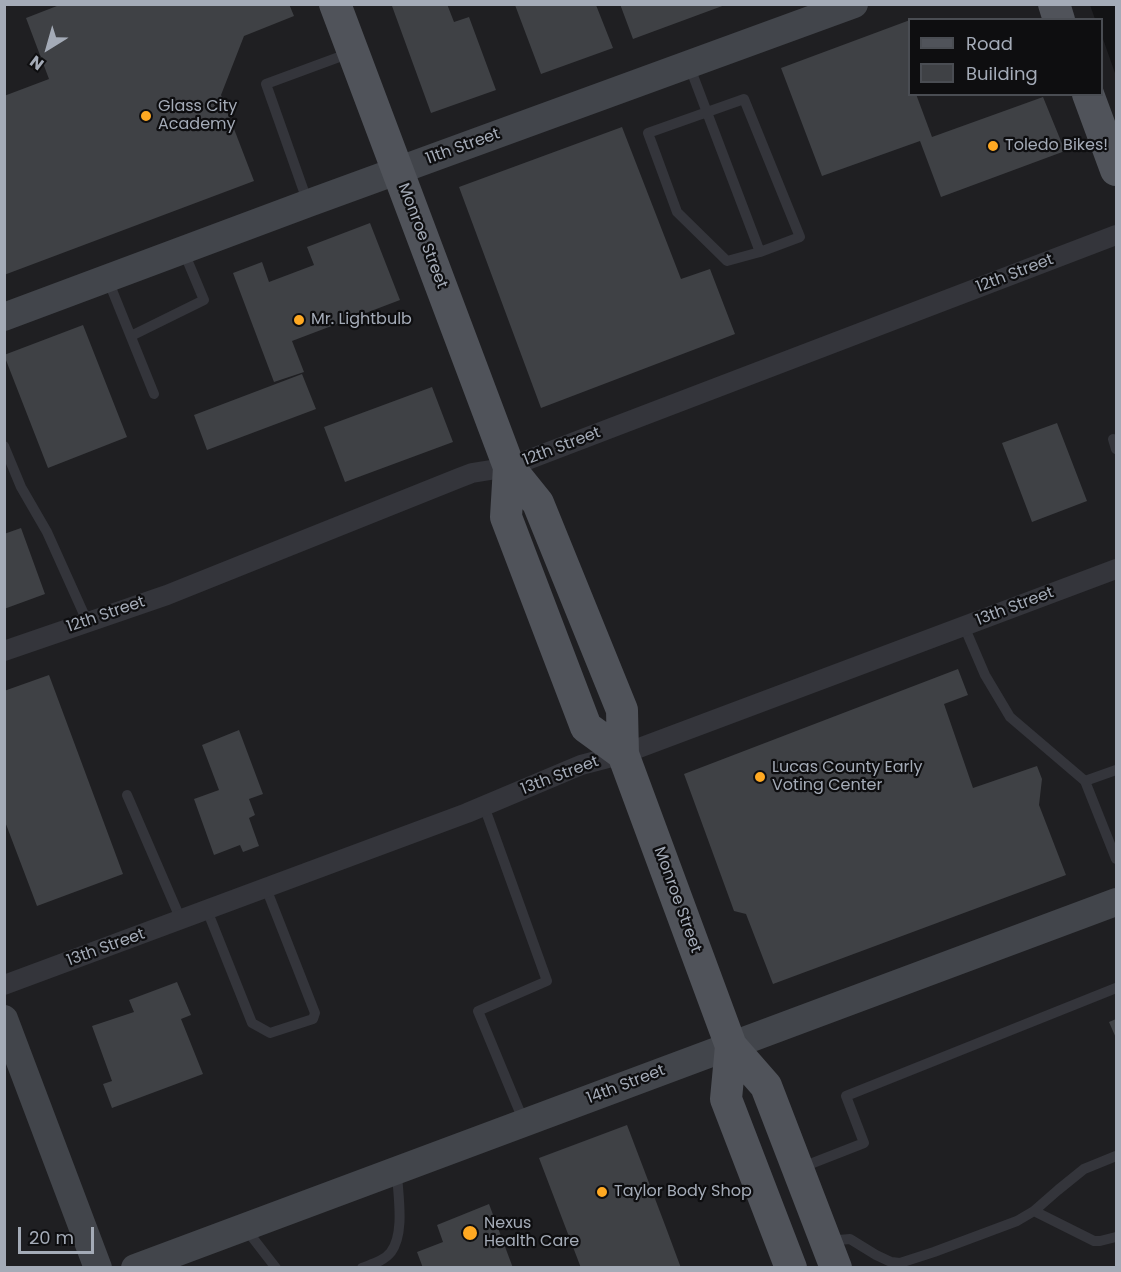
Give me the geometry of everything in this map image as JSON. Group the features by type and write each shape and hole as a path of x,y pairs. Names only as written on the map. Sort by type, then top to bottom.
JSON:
{"main road":[{"name":"Monroe Street","path":"335,4 509,467 538,503 622,710 623,754 730,1046 766,1086 831,1254"},
{"path":"1089,96 1116,170"},
{"name":"Monroe Street","path":"730,1046 726,1099 791,1268"}],"street":[{"name":"11th Street","path":"4,317 854,4"},
{"name":"12th Street","path":"4,651 167,595 465,476 509,467 1116,235"},
{"name":"13th Street","path":"4,986 484,806 581,765 623,754 1116,569"},
{"name":"14th Street","path":"135,1268 1116,902"},
{"path":"4,1019 98,1268"}],"lane":[{"path":"309,203 266,84 353,52"},
{"path":"688,65 760,252"},
{"path":"744,99 800,237 760,252 727,261 677,212 648,133 744,99"},
{"path":"131,336 204,300 183,250"},
{"path":"108,278 154,394"},
{"path":"4,446 21,487 47,532 87,621"},
{"path":"964,626 986,675 1010,717 1085,781 1116,859"},
{"path":"1085,781 1116,770"},
{"path":"127,795 181,920"},
{"path":"484,806 547,981 478,1011 524,1123"},
{"path":"207,910 252,1023 270,1033 313,1019 315,1013 266,888"},
{"path":"798,1169 864,1143 846,1096 1116,988"},
{"path":"831,1254 850,1239 876,1255 891,1262 900,1263 977,1237 1034,1212 1084,1169 1116,1156"},
{"path":"362,1268 380,1261 391,1252 400,1228 397,1170"},
{"path":"1034,1212 1094,1241 1116,1237"},
{"path":"244,1227 276,1268"}],"shaded area":[{"path":"5,5 1090,5 1095,18 908,18 908,96 1103,96 1103,39 1116,76 1116,1267 5,1268"}],"building":[{"name":"Glass City Academy","path":"62,4 289,4 294,16 244,36 221,95 254,181 4,275 4,96 49,79 26,18"},
{"path":"396,4 447,4 454,22 469,17 496,90 431,113 392,6"},
{"path":"620,4 725,4 725,5 633,39"},
{"path":"515,5 596,5 613,48 541,74"},
{"path":"908,21 908,96 917,96 932,137 1043,97 1065,151 941,197 920,141 822,176 781,68"},
{"path":"622,127 681,279 710,269 735,334 541,408 459,187"},
{"name":"Mr. Lightbulb","path":"370,223 400,300 292,341 304,372 274,382 233,273 262,262 269,282 314,265 307,247"},
{"path":"83,325 127,437 48,468 4,355"},
{"path":"302,374 316,409 207,450 194,415"},
{"path":"432,387 453,442 345,482 324,427"},
{"path":"1057,423 1087,501 1032,522 1002,443"},
{"path":"21,528 45,594 4,609 4,534"},
{"path":"958,669 968,695 944,704 973,788 1037,766 1042,779 1039,805 1066,875 773,984 746,914 734,911 684,774"},
{"path":"49,675 123,874 37,906 4,819 4,691"},
{"path":"239,730 263,794 249,799 255,815 249,818 259,846 243,852 240,845 214,855 194,799 219,790 202,745"},
{"path":"177,982 191,1015 181,1019 203,1074 112,1108 103,1084 112,1081 92,1026 134,1012 129,1000"},
{"path":"1116,1019 1116,1038 1109,1022"},
{"name":"Taylor Body Shop","path":"627,1125 681,1268 581,1268 539,1158"},
{"name":"Nexus Health Care","path":"489,1204 513,1268 423,1268 417,1252 443,1242 437,1225"}],"place":[{"name":"Glass City Academy","path":"146,116"},
{"name":"Toledo Bikes!","path":"993,146"},
{"name":"Mr. Lightbulb","path":"299,320"},
{"name":"Lucas County Early Voting Center","path":"760,777"},
{"name":"Taylor Body Shop","path":"602,1192"},
{"name":"Nexus Health Care","path":"470,1233"}]}
